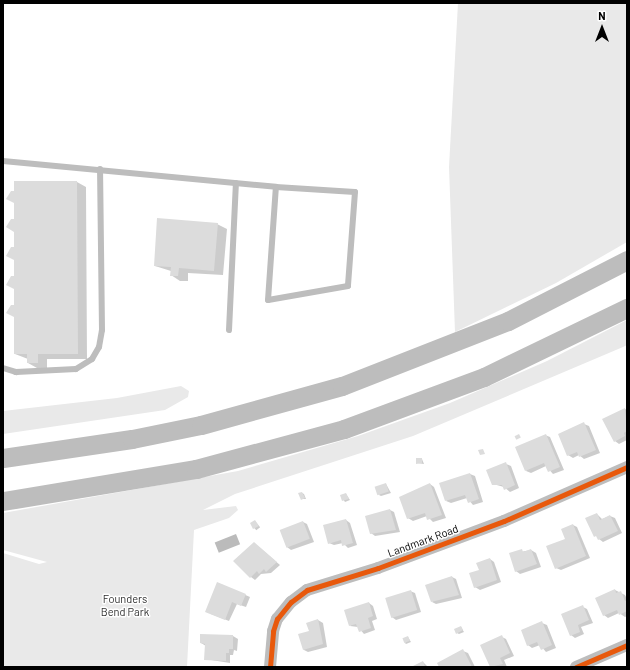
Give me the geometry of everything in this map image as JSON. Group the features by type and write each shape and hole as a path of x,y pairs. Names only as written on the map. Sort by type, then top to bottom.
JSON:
{"main road":[{"path":"3,458 132,439 201,425 342,386 508,321 627,260"},
{"path":"3,501 196,468 344,429 484,377 627,308"}],"street":[{"name":"Landmark Road","path":"270,667 273,632 277,619 291,602 307,590 378,568 504,522 627,467"},
{"path":"576,667 627,645"}],"lane":[{"path":"3,161 100,169 276,187 355,192 348,286 268,300 276,187"},
{"path":"3,368 16,372 76,369 92,359 99,347 102,330 100,169"},
{"path":"229,330 236,183"}],"green space":[{"path":"458,3 627,3 627,242 556,283 455,332 449,167"},
{"name":"Founders Bend Park","path":"627,320 627,345 623,347 413,436 235,494 203,510 236,506 238,510 229,518 194,530 187,667 3,667 3,553 39,564 47,562 3,550 3,513 238,471 358,436 450,403 547,361"},
{"path":"181,386 189,391 188,397 165,410 3,434 3,411 117,398"}],"shaded area":[{"path":"236,534 240,544 219,553 215,543"}],"building":[{"path":"14,181 77,181 78,354 38,354 38,363 27,363 27,354 14,354 14,317 6,313 11,305 14,305 14,289 6,285 11,276 14,276 14,260 6,256 11,247 14,247 14,232 6,227 11,219 14,219 14,203 6,199 11,191 14,191"},
{"path":"157,218 218,223 214,271 179,268 178,276 170,276 171,267 154,266"},
{"path":"625,408 627,431 624,433 625,436 614,442 602,419"},
{"path":"584,422 596,450 579,457 577,452 567,456 558,434"},
{"path":"519,434 521,438 516,440 515,436"},
{"path":"546,434 560,467 548,472 544,463 525,471 515,447"},
{"path":"483,449 485,454 480,455 478,450"},
{"path":"416,458 422,458 422,463 416,464"},
{"path":"506,462 515,485 504,490 502,485 492,485 486,470"},
{"path":"470,473 479,499 468,503 465,495 445,501 439,483"},
{"path":"386,483 389,492 377,495 375,487"},
{"path":"430,483 442,515 427,520 425,513 407,519 399,497"},
{"path":"302,492 305,498 301,500 298,493"},
{"path":"346,493 349,499 342,501 340,495"},
{"path":"390,509 396,530 370,534 365,516"},
{"path":"597,513 600,520 610,515 618,531 598,540 596,536 594,537 585,518"},
{"path":"346,519 353,543 342,546 341,540 328,544 323,525"},
{"path":"255,520 259,526 253,529 250,523"},
{"path":"303,521 310,539 286,548 280,530"},
{"path":"573,524 586,556 555,569 546,546 565,539 561,529"},
{"path":"254,542 277,562 266,572 264,569 259,574 257,571 250,578 233,561"},
{"path":"522,549 523,552 531,549 537,564 515,572 509,553"},
{"path":"490,558 497,580 474,588 469,573 479,570 476,563"},
{"path":"452,576 459,595 431,602 425,585"},
{"path":"217,582 246,594 241,606 232,602 225,620 205,612"},
{"path":"615,589 616,593 621,591 625,601 627,600 627,611 619,615 617,610 603,616 595,598"},
{"path":"411,590 417,610 391,618 385,598"},
{"path":"369,602 373,616 368,618 371,628 359,632 356,624 349,626 344,610"},
{"path":"583,605 589,620 578,625 580,632 570,636 561,614"},
{"path":"318,619 323,644 303,650 298,634 309,631 306,623"},
{"path":"542,621 552,645 541,650 537,642 527,646 521,630"},
{"path":"461,626 463,630 456,634 454,629"},
{"path":"200,634 233,635 233,649 229,649 229,653 226,653 226,661 204,660 205,644 200,643"},
{"path":"502,635 510,653 500,658 503,664 490,667 480,645"},
{"path":"408,636 410,641 404,643 402,638"},
{"path":"463,649 472,667 439,667 437,663"},
{"path":"423,661 425,667 411,667"}],"cycle path":[{"path":"270,667 273,631 277,619 291,602 307,590 378,568 504,521 627,467"},
{"path":"576,667 627,645"}]}
